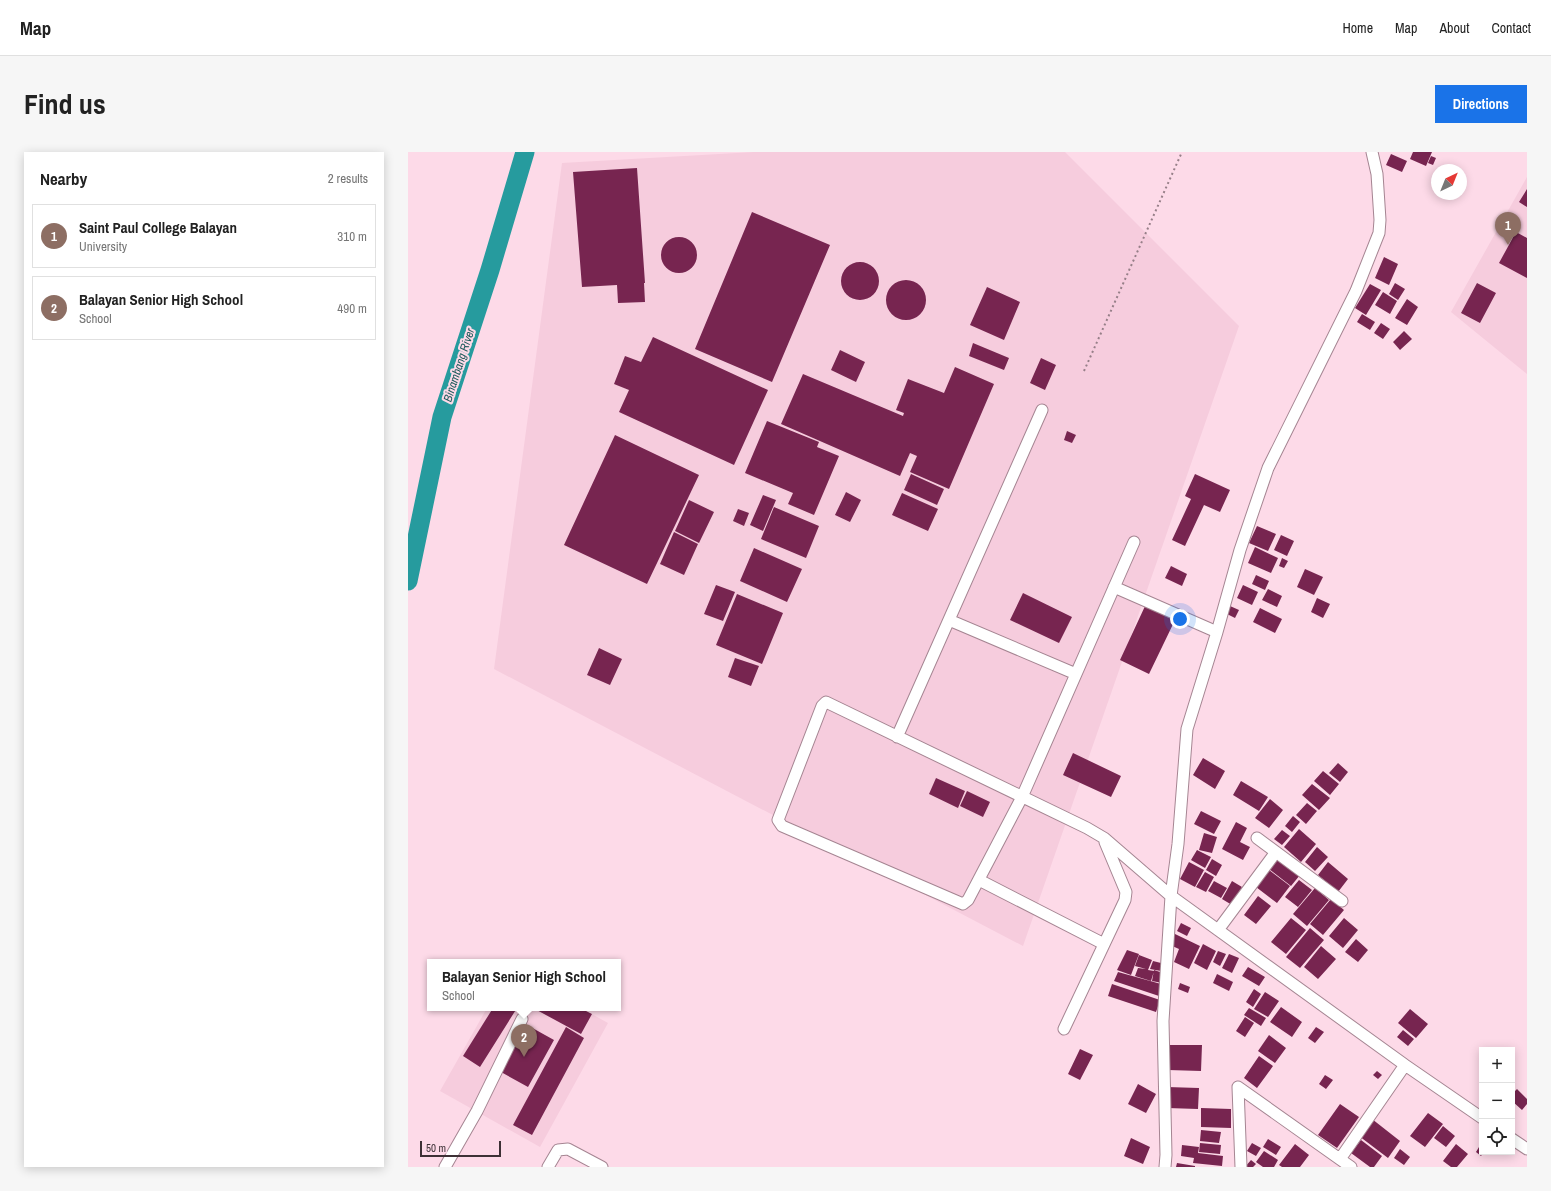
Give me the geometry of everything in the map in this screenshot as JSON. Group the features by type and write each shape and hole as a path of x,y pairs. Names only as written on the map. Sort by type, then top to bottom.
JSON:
{"street":[{"path":"1164,1167 1166,1155 1162,1021 1171,896 1178,844 1187,729 1217,632 1240,550 1268,468 1356,291 1379,233 1380,220 1377,174 1372,152"},
{"path":"897,737 1042,410"},
{"path":"1134,542 1022,796 979,880 968,900 963,904 782,826 778,820 822,706 826,702 1022,796 1104,838 1171,896 1405,1065 1479,1116"},
{"path":"1114,587 1217,632"},
{"path":"949,620 1076,674"},
{"path":"1064,1029 1125,900 1126,892 1104,838"},
{"path":"1257,838 1342,901"},
{"path":"1218,930 1276,852"},
{"path":"979,880 1104,944"},
{"path":"445,1167 477,1111 522,1019"},
{"path":"1340,1158 1405,1065"},
{"path":"1241,1167 1238,1087 1351,1167"},
{"path":"1515,1141 1527,1149"},
{"path":"548,1167 558,1150 568,1149 602,1167"}],"path":[{"path":"1084,371 1182,152"}],"shaded area":[{"path":"754,152 1065,152 1239,326 1023,946 494,669 562,163"},
{"path":"1527,177 1527,374 1451,312"},
{"path":"485,1011 586,1011 608,1023 540,1147 440,1091"}],"building":[{"path":"1413,152 1432,152 1426,166 1410,159"},
{"path":"1391,154 1407,161 1402,172 1386,165"},
{"path":"1431,156 1436,158 1433,164 1428,163"},
{"path":"637,168 645,302 618,303 617,285 582,287 573,172"},
{"path":"1527,189 1527,207 1519,202"},
{"path":"752,212 830,245 772,382 695,349"},
{"path":"1516,232 1527,238 1527,278 1499,263"},
{"path":"683,237 692,242 696,248 696,262 692,268 683,273 675,273 666,268 662,262 661,251 666,242 672,238"},
{"path":"1384,257 1398,264 1389,285 1375,278"},
{"path":"860,262 873,268 879,281 873,294 860,300 847,294 841,281 847,268"},
{"path":"906,280 920,286 926,300 920,314 906,320 892,314 886,300 892,286"},
{"path":"1395,283 1405,289 1398,300 1389,294"},
{"path":"1477,283 1496,293 1480,323 1461,313"},
{"path":"1370,284 1381,290 1366,315 1355,308"},
{"path":"987,287 1020,302 1004,340 970,325"},
{"path":"1383,292 1397,301 1390,314 1375,305"},
{"path":"1407,299 1418,307 1407,325 1395,318"},
{"path":"1362,314 1375,322 1370,330 1357,322"},
{"path":"1381,323 1390,329 1383,339 1374,333"},
{"path":"1404,331 1412,339 1400,350 1393,342"},
{"path":"653,337 768,390 734,465 619,412 629,390 614,384 625,356 641,362"},
{"path":"973,343 1009,358 1004,370 969,356"},
{"path":"840,350 865,362 856,382 831,370"},
{"path":"1041,358 1056,365 1045,390 1030,383"},
{"path":"955,367 994,384 949,489 910,472 917,456 910,453 900,476 781,424 803,374 903,416 904,413 896,410 908,379 944,393"},
{"path":"767,421 819,442 817,447 839,456 814,515 788,504 793,493 745,473"},
{"path":"1067,431 1076,435 1072,443 1064,440"},
{"path":"615,435 699,475 647,584 564,545"},
{"path":"911,474 944,489 937,505 904,490"},
{"path":"1195,474 1230,490 1220,512 1204,505 1185,546 1172,540 1191,499 1185,496"},
{"path":"846,492 861,500 850,522 835,515"},
{"path":"902,493 938,509 928,531 892,515"},
{"path":"763,495 776,500 763,531 750,525"},
{"path":"689,500 714,512 699,543 675,531"},
{"path":"774,507 819,526 806,558 761,539"},
{"path":"738,509 749,513 744,526 733,521"},
{"path":"1257,526 1276,534 1268,551 1249,543"},
{"path":"674,532 698,544 684,575 660,564"},
{"path":"1281,535 1294,541 1287,556 1274,550"},
{"path":"1255,547 1278,558 1271,573 1248,563"},
{"path":"754,548 802,569 787,602 740,581"},
{"path":"1282,558 1288,561 1284,568 1279,566"},
{"path":"1171,566 1187,574 1182,586 1165,578"},
{"path":"1305,569 1323,577 1314,595 1297,587"},
{"path":"1256,575 1269,581 1265,590 1252,584"},
{"path":"716,585 735,592 723,621 704,614"},
{"path":"1243,585 1258,592 1252,605 1237,598"},
{"path":"1268,589 1282,596 1277,607 1262,600"},
{"path":"1023,593 1072,617 1059,643 1010,620"},
{"path":"737,594 783,613 762,664 716,645"},
{"path":"1317,598 1330,604 1323,618 1311,612"},
{"path":"1146,604 1176,618 1149,674 1120,660"},
{"path":"1230,606 1239,610 1235,618 1227,614"},
{"path":"1260,608 1282,619 1275,633 1253,622"},
{"path":"599,648 622,659 610,685 587,675"},
{"path":"735,658 759,666 751,686 728,677"},
{"path":"1073,753 1121,776 1111,797 1063,775"},
{"path":"1203,758 1225,771 1215,789 1193,775"},
{"path":"1338,763 1348,772 1340,782 1329,773"},
{"path":"1323,771 1339,784 1330,795 1314,781"},
{"path":"936,778 965,791 958,808 929,794"},
{"path":"1241,781 1268,797 1259,811 1233,795"},
{"path":"1312,784 1330,798 1319,810 1302,795"},
{"path":"967,791 990,802 983,817 960,806"},
{"path":"1270,799 1283,810 1269,828 1255,818"},
{"path":"1307,803 1317,811 1306,824 1296,815"},
{"path":"1201,811 1221,821 1214,834 1194,824"},
{"path":"1293,816 1300,822 1292,832 1285,826"},
{"path":"1236,822 1247,828 1240,842 1250,847 1243,860 1222,849"},
{"path":"1299,829 1316,844 1301,862 1284,847"},
{"path":"1282,830 1290,836 1282,845 1274,839"},
{"path":"1204,833 1217,837 1212,853 1199,850"},
{"path":"1317,847 1328,857 1315,871 1305,862"},
{"path":"1197,850 1211,857 1205,868 1191,860"},
{"path":"1278,858 1300,875 1291,886 1269,869"},
{"path":"1212,859 1222,865 1216,876 1206,870"},
{"path":"1189,862 1204,870 1195,887 1180,879"},
{"path":"1328,862 1348,879 1338,892 1318,875"},
{"path":"1269,870 1290,886 1277,903 1256,887"},
{"path":"1205,872 1214,877 1206,892 1196,887"},
{"path":"1299,880 1312,890 1298,907 1285,897"},
{"path":"1214,881 1227,888 1221,898 1208,891"},
{"path":"1232,881 1242,887 1232,905 1222,899"},
{"path":"1315,888 1329,900 1307,926 1293,914"},
{"path":"1258,896 1271,906 1256,924 1244,915"},
{"path":"1331,899 1344,910 1323,935 1310,924"},
{"path":"1291,918 1306,930 1286,954 1271,942"},
{"path":"1344,918 1358,930 1343,948 1329,936"},
{"path":"1181,923 1191,928 1187,936 1177,931"},
{"path":"1310,928 1324,940 1300,968 1286,957"},
{"path":"1175,934 1200,946 1189,969 1174,962 1179,949 1170,945"},
{"path":"1356,939 1368,950 1358,962 1345,952"},
{"path":"1203,944 1216,951 1207,970 1194,963"},
{"path":"1321,946 1336,959 1318,979 1304,967"},
{"path":"1127,950 1139,954 1131,975 1117,970"},
{"path":"1218,951 1226,954 1220,966 1213,962"},
{"path":"1229,954 1239,958 1232,973 1222,968"},
{"path":"1139,955 1152,960 1148,970 1154,971 1151,981 1135,976 1138,968 1146,969 1135,966"},
{"path":"1153,961 1161,963 1161,971 1150,969"},
{"path":"1248,967 1265,977 1259,986 1242,976"},
{"path":"1154,970 1163,973 1162,983 1152,981"},
{"path":"1118,972 1161,984 1159,996 1114,981"},
{"path":"1217,974 1233,982 1229,991 1213,983"},
{"path":"1180,983 1190,987 1188,993 1178,989"},
{"path":"1112,984 1160,1000 1156,1012 1108,996"},
{"path":"1254,989 1261,994 1253,1007 1246,1002"},
{"path":"1265,992 1279,1001 1268,1017 1254,1009"},
{"path":"1281,1007 1302,1022 1292,1037 1270,1022"},
{"path":"1249,1008 1266,1018 1261,1026 1244,1015"},
{"path":"1410,1009 1428,1024 1416,1038 1398,1023"},
{"path":"491,1011 515,1011 480,1067 463,1056"},
{"path":"539,1011 586,1011 592,1014 581,1034"},
{"path":"1245,1017 1254,1023 1245,1037 1236,1031"},
{"path":"527,1025 554,1040 528,1087 501,1072"},
{"path":"566,1027 584,1038 532,1135 513,1125"},
{"path":"1316,1027 1324,1032 1315,1043 1308,1038"},
{"path":"1403,1030 1414,1039 1408,1046 1397,1037"},
{"path":"1269,1035 1286,1048 1275,1063 1258,1051"},
{"path":"1169,1045 1202,1045 1201,1071 1168,1070"},
{"path":"1080,1049 1093,1055 1080,1080 1068,1074"},
{"path":"1259,1056 1273,1066 1257,1088 1244,1078"},
{"path":"1377,1071 1382,1075 1378,1079 1373,1075"},
{"path":"1325,1075 1333,1080 1326,1089 1319,1084"},
{"path":"1138,1084 1156,1094 1146,1113 1128,1104"},
{"path":"1167,1087 1199,1088 1198,1109 1167,1108"},
{"path":"1517,1089 1527,1099 1527,1104 1522,1110 1515,1104 1515,1091"},
{"path":"1340,1104 1359,1117 1337,1148 1318,1135"},
{"path":"1201,1108 1231,1109 1231,1128 1201,1127"},
{"path":"1428,1113 1443,1124 1425,1147 1410,1136"},
{"path":"1372,1119 1400,1141 1388,1158 1359,1136"},
{"path":"1443,1126 1455,1136 1446,1147 1434,1138"},
{"path":"1201,1130 1221,1132 1219,1143 1200,1141"},
{"path":"1131,1138 1150,1147 1143,1164 1124,1156"},
{"path":"1268,1139 1281,1147 1276,1155 1263,1147"},
{"path":"1361,1140 1382,1156 1374,1167 1370,1167 1351,1153"},
{"path":"1200,1143 1221,1145 1220,1154 1199,1152"},
{"path":"1252,1143 1261,1148 1256,1156 1247,1151"},
{"path":"1295,1144 1309,1155 1300,1167 1282,1167 1279,1165"},
{"path":"1456,1144 1468,1154 1457,1167 1451,1167 1443,1161"},
{"path":"1182,1145 1199,1147 1198,1153 1223,1156 1222,1166 1193,1163 1194,1158 1181,1156"},
{"path":"1479,1147 1479,1154 1476,1152"},
{"path":"1400,1149 1410,1157 1404,1165 1394,1158"},
{"path":"1264,1151 1278,1160 1274,1167 1263,1167 1256,1162"},
{"path":"1251,1160 1256,1164 1253,1167 1245,1167"},
{"path":"1177,1163 1195,1166 1195,1167 1176,1167"}],"waterway":[{"name":"Binambang River","path":"408,581 442,417 490,270 525,152"}],"place":[{"name":"Saint Paul College Balayan","path":"1508,245"},
{"name":"Balayan Senior High School","path":"524,1057"}]}
